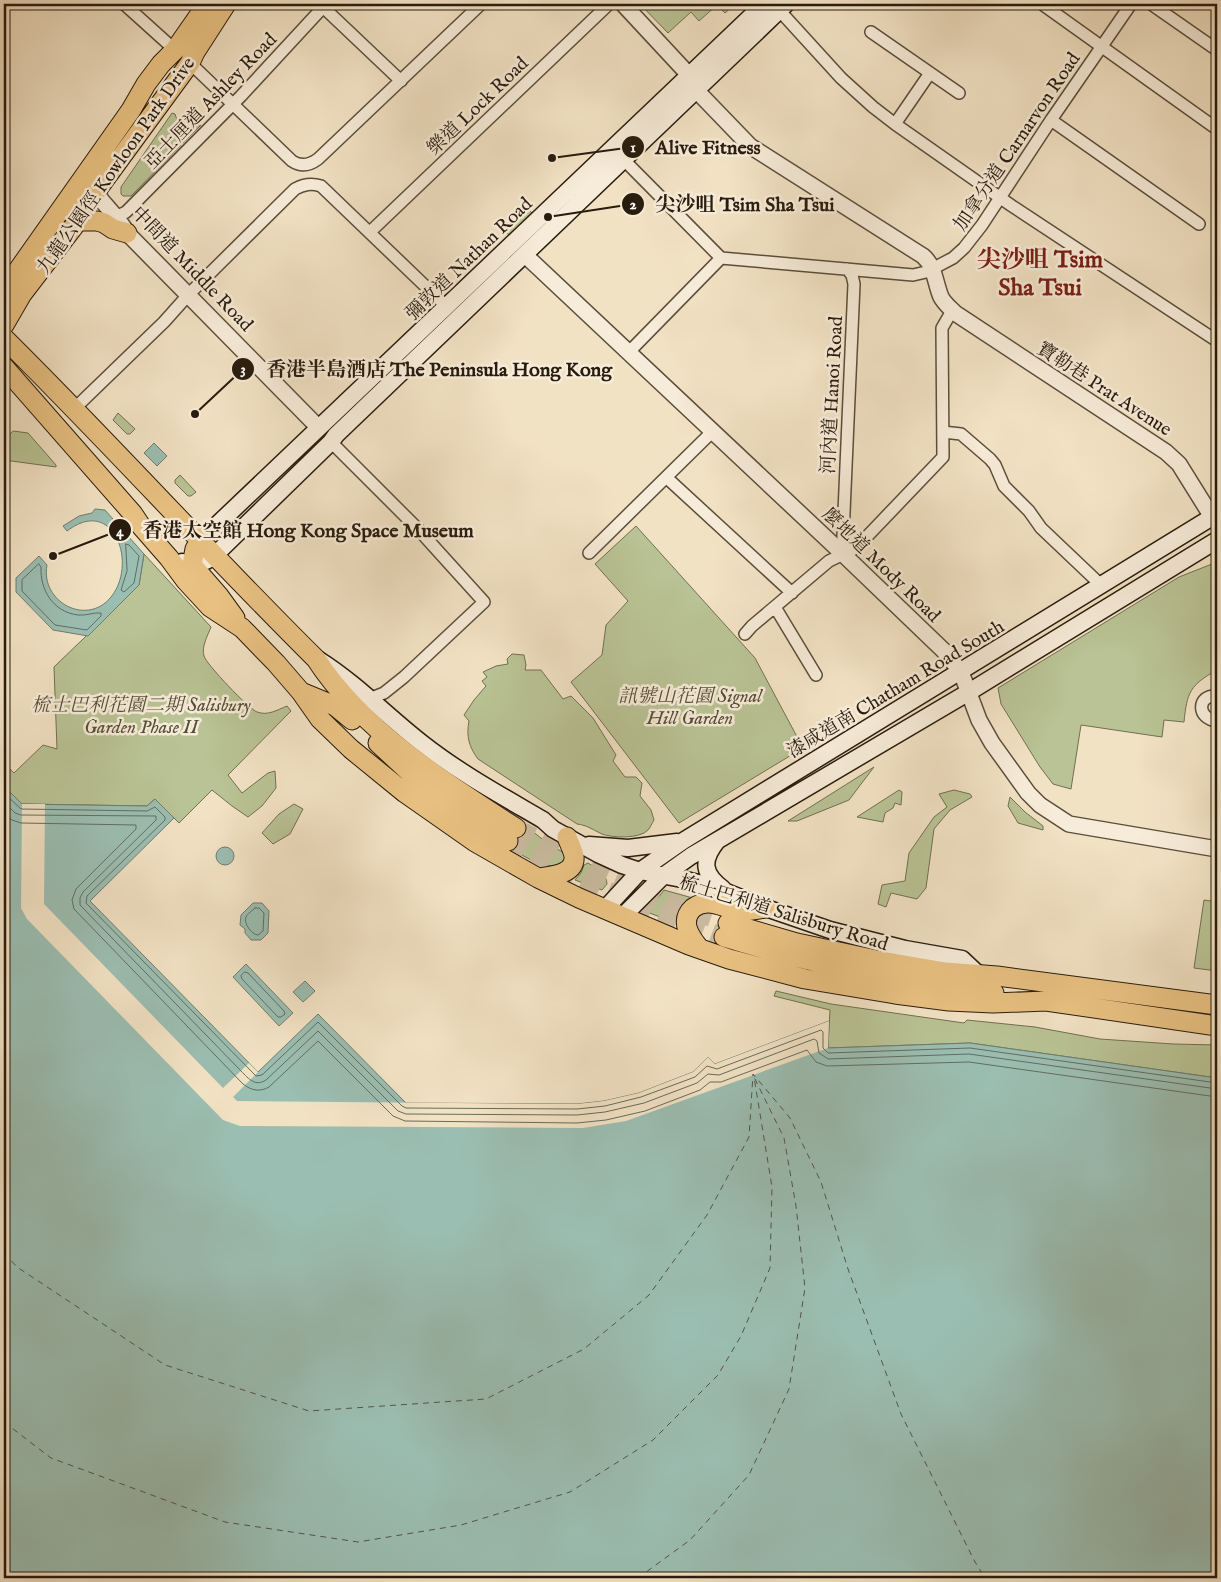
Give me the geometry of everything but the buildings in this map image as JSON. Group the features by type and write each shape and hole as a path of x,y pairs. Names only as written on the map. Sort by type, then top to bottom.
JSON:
{"main road":[{"name":"九龍公園徑 Kowloon Park Drive","path":"6,285 87,175 160,64 175,50 207,4"},
{"name":"九龍公園徑 Kowloon Park Drive","path":"4,326 22,294 78,220 83,209 190,63 226,4"},
{"name":"彌敦道 Nathan Road","path":"192,565 201,564 214,556 336,435 623,159 764,4"},
{"name":"彌敦道 Nathan Road","path":"200,541 446,306 692,82 783,7"},
{"path":"131,110 153,92 169,72 190,63"},
{"path":"78,220 97,221 127,233"},
{"name":"梳士巴利道 Salisbury Road","path":"4,338 316,659 338,672 394,721 443,759 574,841 598,854 640,871 701,883 830,930 871,941 962,959 978,974"},
{"path":"4,367 169,558 186,582 210,607 242,628"},
{"name":"漆咸道南 Chatham Road South","path":"605,909 640,871 682,841 1215,516"},
{"name":"漆咸道南 Chatham Road South","path":"623,916 662,876 675,866 969,692 1217,540"},
{"path":"192,565 195,549 200,541"},
{"path":"169,558 192,565 219,596 242,628 276,663 301,692 320,719 340,739 405,793 475,842 538,878 700,949 729,959 805,979 964,1003 1046,1001"},
{"path":"301,692 335,706 419,781 460,810 512,835 371,722 330,681 316,659"},
{"path":"721,838 709,853 706,868 713,880 725,891"},
{"path":"538,878 559,874 571,867 574,856 574,841 628,848 682,841"},
{"path":"700,949 693,941 686,922 688,913 697,905 706,903 721,905 739,911 766,908"},
{"path":"1217,1005 978,974 945,972 726,930 771,952 849,970 1217,1026"}],"street":[{"path":"124,4 175,50"},
{"path":"190,63 292,161 299,165 308,165 318,159 481,4"},
{"name":"樂道 Lock Road","path":"370,232 609,4"},
{"path":"623,4 750,146 923,256 932,269 944,303 954,313 949,316 942,328 943,457 856,548 829,561 745,634"},
{"path":"1042,4 1217,129"},
{"name":"加拿分道 Carnarvon Road","path":"721,258 913,275 926,272 953,258 964,248 982,225 1051,120 1132,4"},
{"path":"1151,4 1217,50"},
{"path":"324,6 400,81"},
{"name":"亞士厘道 Ashley Road","path":"116,217 126,212 232,104 324,6"},
{"path":"783,7 841,78 872,107 1000,198 1217,341"},
{"path":"871,32 959,93"},
{"path":"895,124 930,73"},
{"path":"1051,120 1199,224"},
{"path":"623,159 721,258 628,352"},
{"name":"中間道 Middle Road","path":"87,175 95,193 127,233 319,428"},
{"path":"74,408 164,322 189,294 295,189 303,184 321,186 446,306"},
{"name":"麼地道 Mody Road","path":"524,255 943,650 961,672 979,720 1003,760 1028,793 1040,805 1069,824 1217,849"},
{"name":"河內道 Hanoi Road","path":"843,554 854,284 852,275 847,269"},
{"name":"寶勒巷 Prat Avenue","path":"954,313 1171,456 1179,464 1215,516"},
{"path":"4,379 32,399"},
{"path":"588,553 602,547 712,432"},
{"path":"943,432 961,434 990,459 995,465 1004,486 1030,511 1041,528 1101,585"},
{"path":"331,442 418,529 484,602 404,677 384,693 369,699"},
{"path":"667,478 792,593"},
{"path":"774,607 816,675"},
{"path":"1217,696 1206,699 1202,707 1204,716 1210,720 1217,721"}],"green space":[{"path":"640,4 734,5 725,13 717,5 699,21 691,12 668,33"},
{"path":"172,113 175,114 182,125 193,127 201,125 131,196 123,196 121,194 121,187"},
{"path":"529,210 533,214 510,236 506,232"},
{"path":"118,413 135,429 130,434 127,434 113,420"},
{"path":"13,431 28,433 56,467 4,460 4,440"},
{"path":"180,475 196,492 191,496 188,496 175,483 175,480"},
{"name":"訊號山花園 Signal Hill Garden","path":"636,526 755,658 803,748 679,823 571,682 602,655 606,625 628,601 595,564"},
{"name":"梳士巴利花園二期 Salisbury Garden Phase II","path":"144,554 211,627 204,645 204,656 228,686 257,712 269,713 287,706 291,711 228,775 242,793 268,773 275,771 276,788 262,806 248,817 212,790 179,823 155,799 147,806 22,804 4,786 4,763 14,773 43,745 57,749 54,667 139,585"},
{"path":"1217,562 1217,670 1195,685 1189,696 1184,722 1164,720 1162,737 1081,725 1071,789 1053,784 1040,767 1001,704 998,688 1179,577"},
{"path":"512,654 524,655 525,670 541,670 563,699 571,696 593,718 616,755 613,761 625,777 636,777 642,783 640,796 651,810 654,820 649,829 644,833 626,837 612,836 577,824 478,759 470,746 468,736 469,721 464,715 486,686 482,681 487,677 483,672 496,666 508,664 507,659"},
{"path":"874,767 849,800 797,821 788,821"},
{"path":"899,790 902,792 901,805 895,803 893,808 885,813 883,822 857,817"},
{"path":"954,790 970,794 972,797 950,810 934,829 926,888 917,899 891,893 886,907 878,904 882,885 905,881 909,853 934,817 947,807 939,794"},
{"path":"1010,797 1043,826 1043,830 1018,823 1008,806"},
{"path":"294,804 303,809 290,834 273,844 262,833 279,814"},
{"path":"522,823 546,842 564,853 565,862 558,865 543,865 508,847"},
{"path":"588,863 607,880 607,884 602,890 575,880 581,873 584,865"},
{"path":"664,890 700,900 685,903 682,906 676,923 647,912"},
{"path":"1204,900 1217,902 1217,971 1194,968"},
{"path":"776,991 831,1004 964,1023 967,1020 1035,1027 1100,1039 1217,1045 1217,1078 970,1043 828,1048 830,1010 774,996"}],"water":[{"path":"154,443 167,456 157,466 144,453"},
{"path":"95,509 105,510 144,554 139,585 88,636 53,630 16,592 16,578 39,556 47,565 47,578 51,590 58,599 67,606 78,610 90,610 101,606 111,597 119,583 122,568 121,552 117,538 109,527 98,521 83,522 67,531 63,526 79,516 92,513"},
{"path":"4,786 22,804 147,806 155,799 174,818 90,901 258,1072 318,1014 406,1103 577,1104 604,1101 639,1093 693,1072 708,1057 715,1064 829,1021 828,1048 970,1043 1217,1078 1217,1578 4,1578"},
{"path":"221,847 229,847 234,852 232,863 221,865 216,860 216,852"},
{"path":"253,903 262,903 269,911 268,933 261,940 251,940 245,933 245,929 240,925 241,915"},
{"path":"246,964 293,1013 279,1026 233,977"},
{"path":"305,981 315,991 303,1002 293,992"}],"pier":[{"path":"22,804 45,804 44,904 223,1088 249,1063 258,1072 233,1097 237,1101 577,1104 604,1101 639,1093 693,1072 708,1057 715,1064 829,1021 828,1048 626,1121 583,1128 240,1126 223,1120 27,919 21,908"}],"ferry route":[{"path":"4,1253 17,1267 165,1365 309,1411 486,1399 584,1349 649,1295 707,1215 749,1137 753,1074 790,1118 821,1182 848,1269 901,1414 975,1562 985,1578"},
{"path":"4,1422 51,1458 225,1522 358,1542 461,1525 570,1492 653,1440 718,1375 741,1336 770,1268 772,1187 754,1077"},
{"path":"638,1578 690,1540 749,1475 789,1389 805,1288 796,1206 784,1138 754,1077"}],"tunnel":[{"path":"516,828 600,873 650,896 728,923"},
{"path":"508,841 594,885 646,908 724,937"}],"place":[{"name":"Alive Fitness","path":"552,158"},
{"name":"尖沙咀 Tsim Sha Tsui","path":"548,217"},
{"name":"香港半島酒店 The Peninsula Hong Kong","path":"195,414"},
{"name":"香港太空館 Hong Kong Space Museum","path":"53,556"}],"district":[{"name":"尖沙咀 Tsim Sha Tsui","path":"1040,273"}]}
